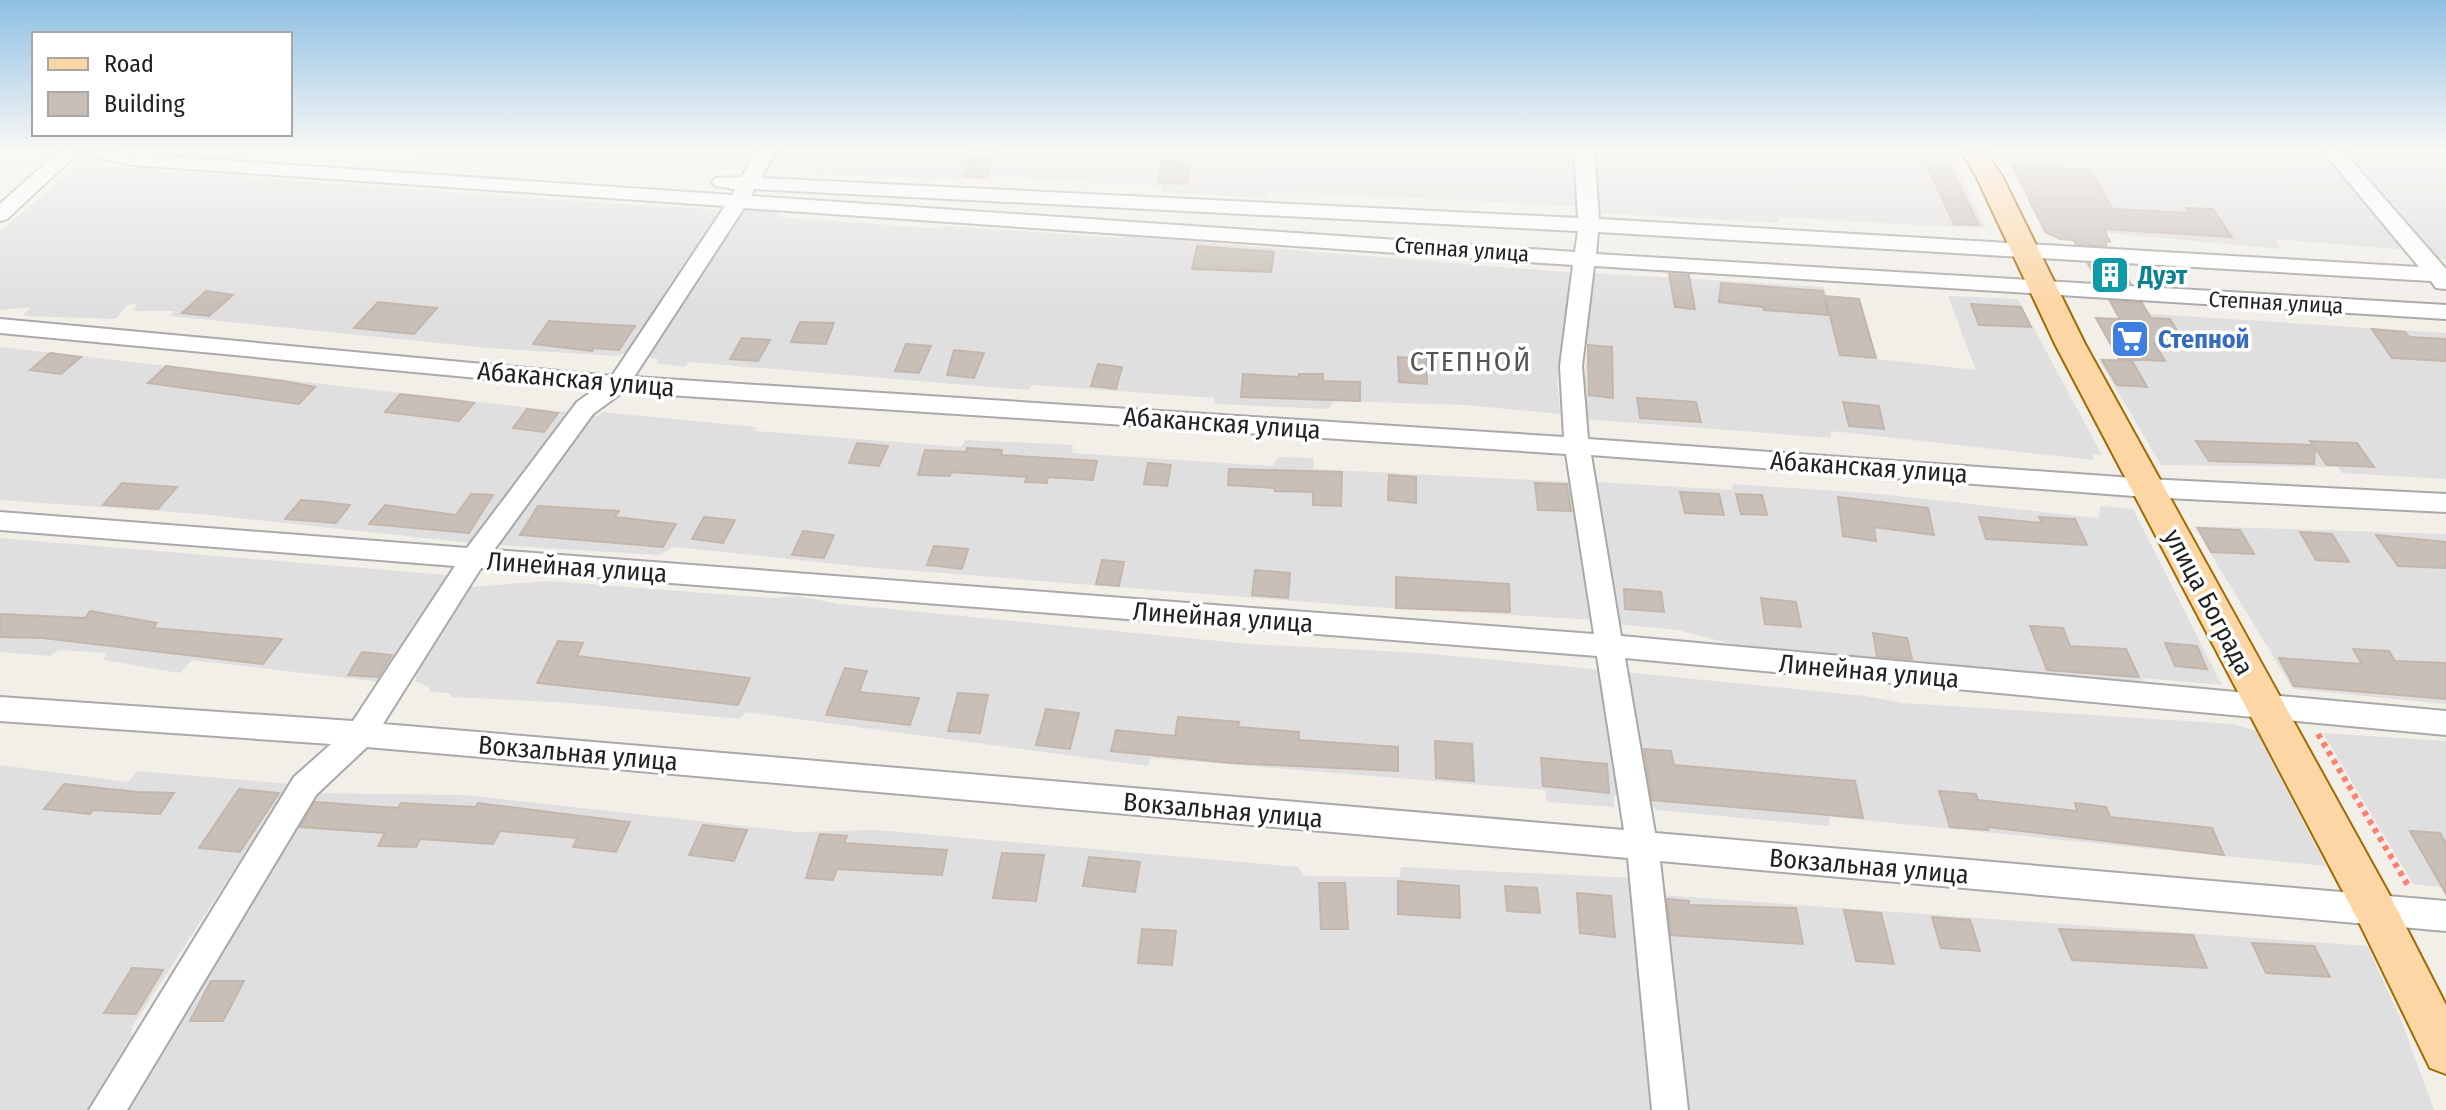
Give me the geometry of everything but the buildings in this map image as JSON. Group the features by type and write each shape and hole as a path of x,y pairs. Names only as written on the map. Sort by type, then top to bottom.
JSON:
{"main road":[{"name":"улица Бограда","path":"2002,203 2147,488 2374,908 2446,1052"}],"street":[{"path":"107,1110 305,786 361,734 473,559 585,408 618,384 736,203"},
{"name":"Степная улица","path":"883,203 2043,289 2446,312"},
{"name":"Степная улица","path":"1020,203 1589,225 2444,279"},
{"path":"1588,203 1589,225 1571,366 1577,446 1650,899 1670,1110"},
{"path":"2378,203 2444,279"},
{"name":"Абаканская улица","path":"0,326 618,384 1577,446 2147,488 2446,503"},
{"name":"Линейная улица","path":"0,521 1609,646 2446,723"},
{"name":"Вокзальная улица","path":"0,709 361,734 2436,915"}],"path":[{"path":"2306,712 2361,808 2436,915"}],"shaded area":[{"path":"34,203 604,203 726,210 629,352 616,356 488,348 170,316 174,311 134,311 137,304 127,305 116,319 23,316 30,307 0,310 0,231"},
{"path":"1512,203 1578,203 1578,206"},
{"path":"1597,203 1975,203 1986,229 1779,217 1779,223 1600,213"},
{"path":"2090,203 2369,203 2407,250 2275,239 2281,249 2106,233"},
{"path":"2382,203 2446,203 2446,259 2434,259"},
{"path":"738,208 780,211 778,217 943,229 945,226 1125,236 1575,273 1557,379 1560,414 1465,405 1333,401 1329,409 1215,404 1214,398 1033,385 1028,390 689,362 685,367 657,363 658,359 646,357"},
{"path":"1591,273 1824,287 1841,355 1976,370 1948,296 2018,299 2102,455 2092,454 2094,460 1831,431 1831,438 1583,419"},
{"path":"2137,313 2446,333 2446,479 2342,473 2338,467 2161,465 2098,358 2165,361"},
{"path":"0,347 567,412 470,543 200,514 0,500"},
{"path":"602,412 756,427 755,431 961,447 966,440 1073,445 1072,453 1273,466 1278,457 1313,458 1314,469 1571,482 1595,620 1358,606 865,567 675,547 658,555 494,545 586,415 599,416"},
{"path":"1597,482 1732,490 1733,484 1880,494 2098,518 2101,506 2133,509 2222,685 2144,678 2140,684 1739,646 1678,630 1614,624 1589,486"},
{"path":"2194,526 2446,534 2446,704 2293,689"},
{"path":"0,538 447,575 381,682 192,660 180,673 103,660 107,653 59,650 50,656 0,652"},
{"path":"549,581 772,598 796,596 840,604 1249,644 1421,653 1604,670 1622,795 1614,795 1614,807 1547,802 1545,790 1151,758 1148,766 746,712 740,719 571,703 452,697 450,693 430,692 429,687 415,681 422,655 453,615 469,587"},
{"path":"1624,672 1865,696 1903,703 2233,724 2256,731 2326,866 1831,817 1828,826 1657,810 1641,797"},
{"path":"2323,733 2446,741 2446,888 2413,884"},
{"path":"0,765 128,782 137,771 290,784 132,1027 132,1036 88,1110 0,1110"},
{"path":"308,793 465,795 798,832 876,830 1298,867 1304,876 1400,877 1401,867 1634,878 1655,1110 127,1110"},
{"path":"1661,895 2367,946 2400,1017 2434,1110 1683,1110"}],"place":[{"name":"Дуэт","path":"2110,275"},
{"name":"Степной","path":"2130,339"}],"district":[{"name":"СТЕПНОЙ","path":"1471,361"}]}
